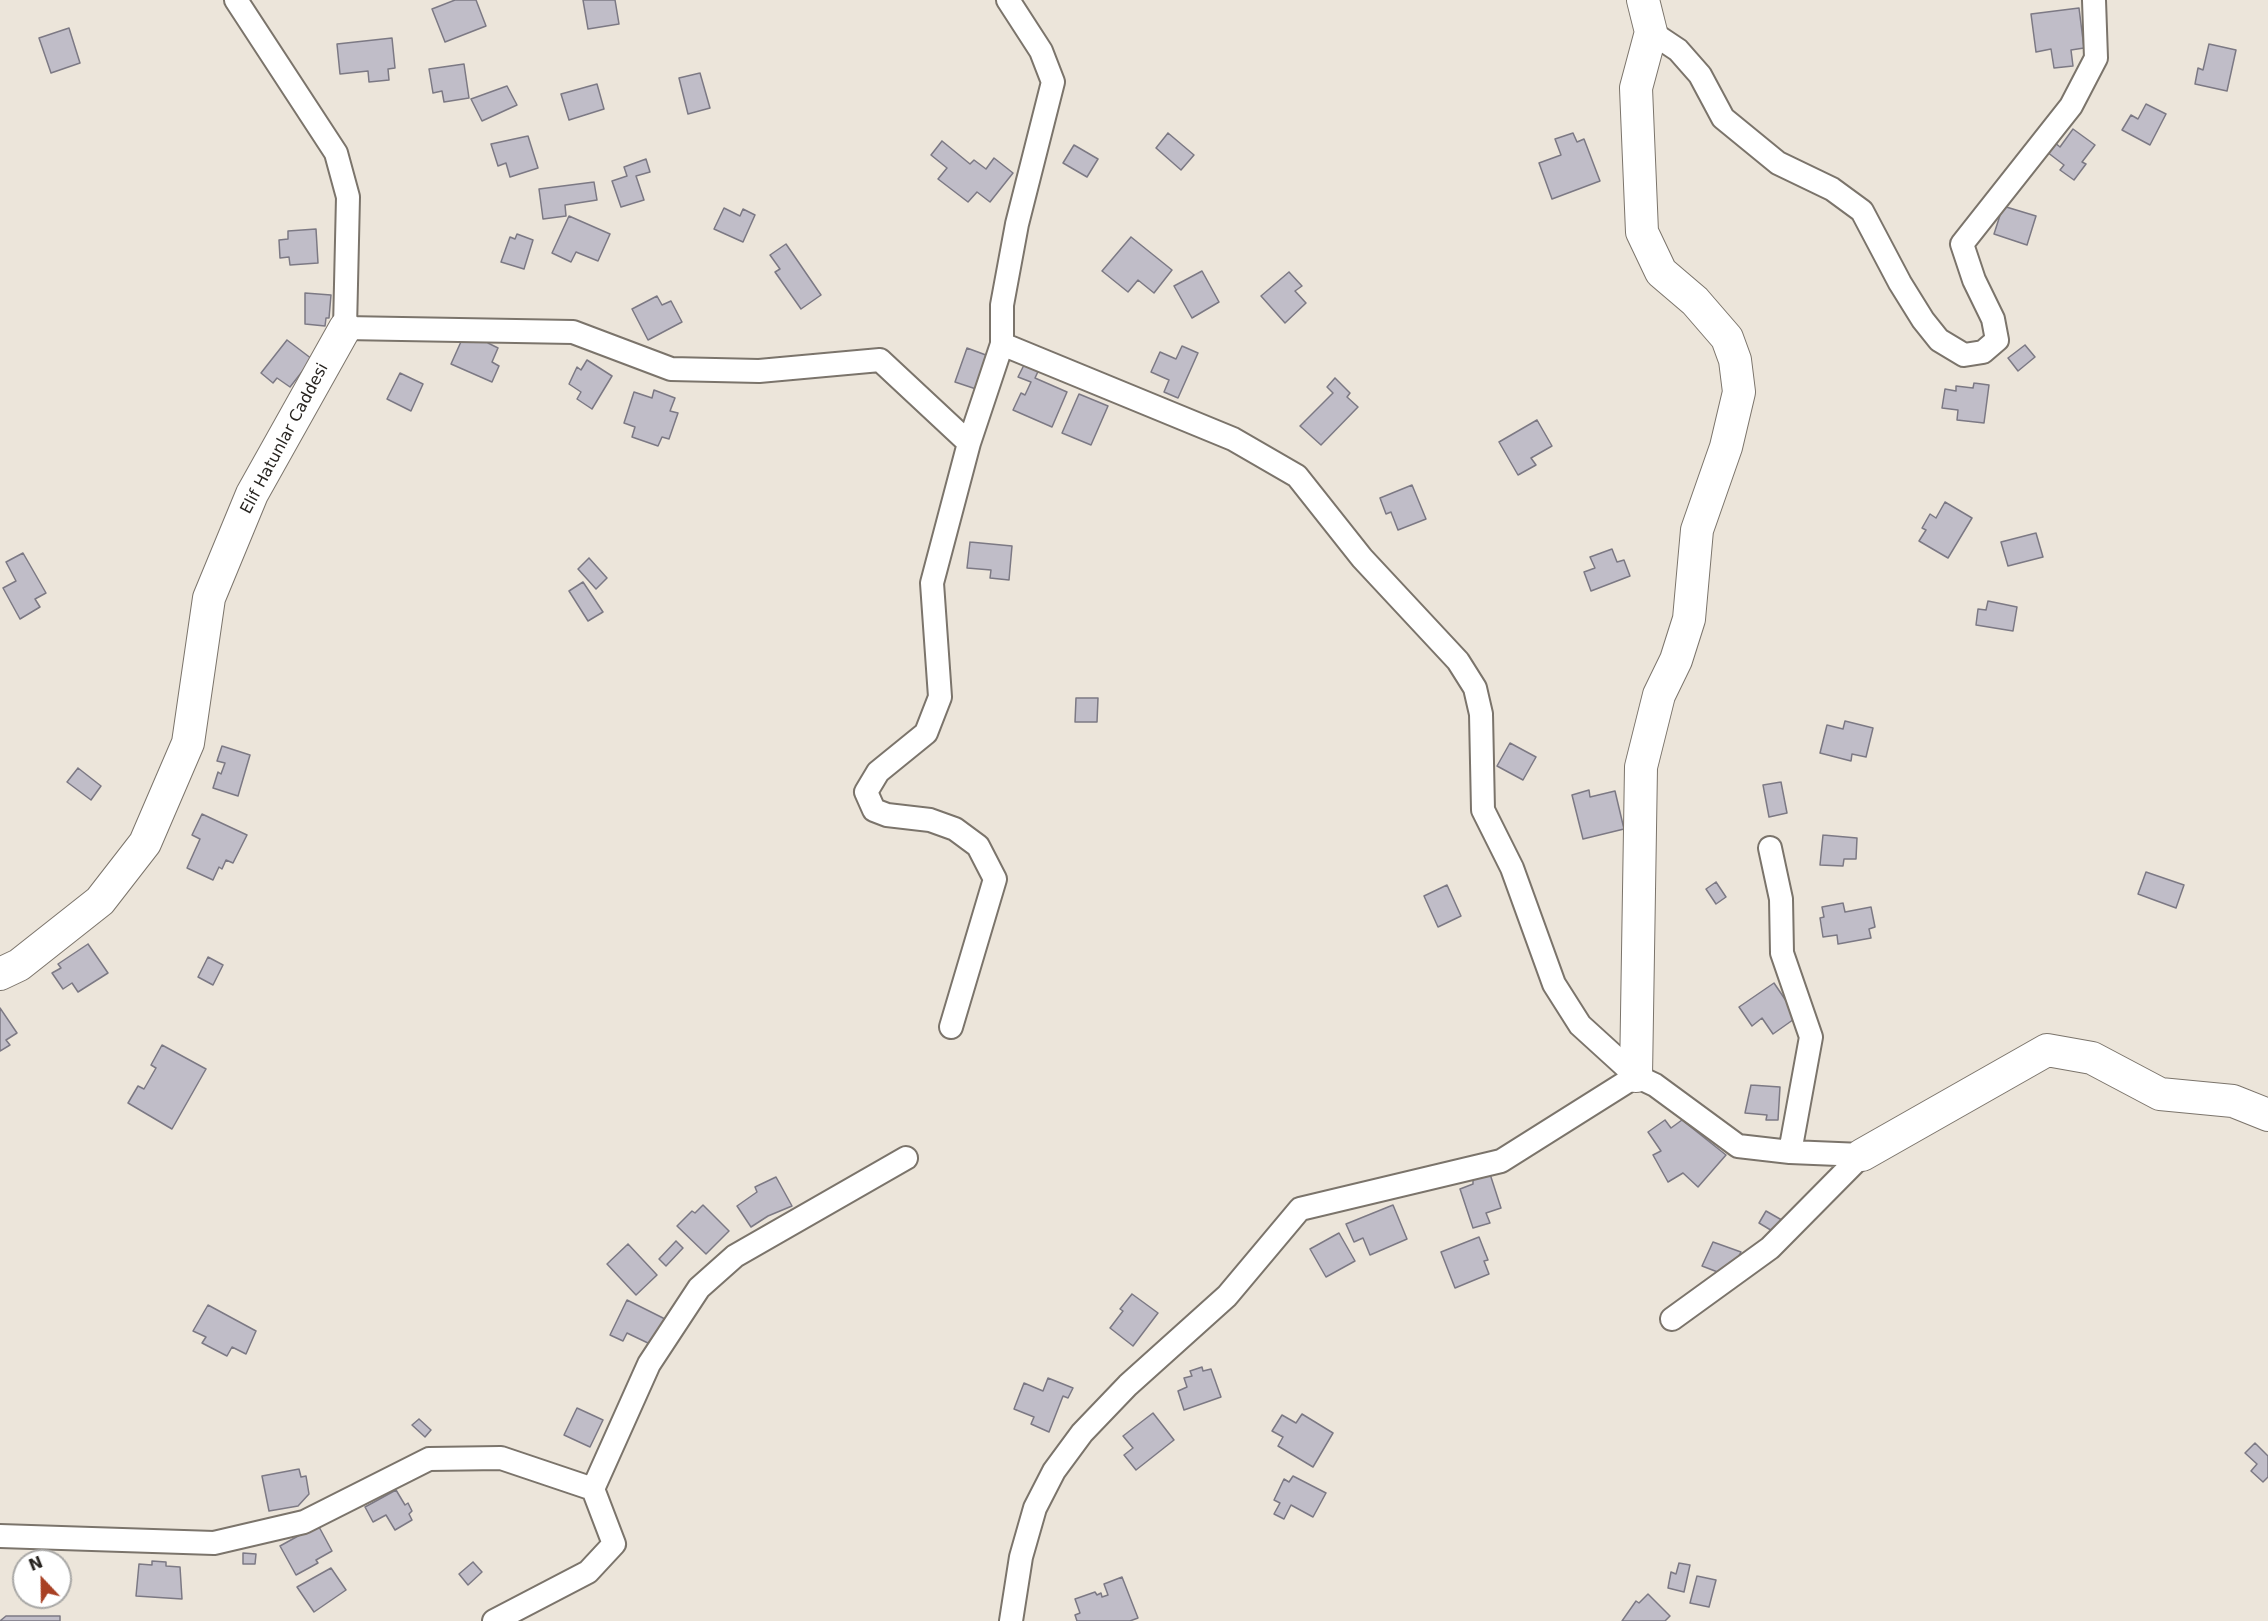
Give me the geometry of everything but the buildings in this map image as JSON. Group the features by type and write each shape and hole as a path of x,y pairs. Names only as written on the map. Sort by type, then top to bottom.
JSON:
{"street":[{"path":"236,0 336,153 348,197 345,328 573,332 671,369 759,371 880,360 969,442"},
{"path":"951,1027 994,879 978,846 955,829 930,820 887,815 874,810 866,792 878,771 926,733 940,697 933,583 969,442 1002,344 1002,305 1017,224 1053,82 1041,51 1008,0"},
{"path":"1636,1076 1641,767 1659,695 1676,660 1689,619 1697,530 1726,447 1740,392 1735,360 1726,338 1695,301 1661,272 1642,232 1636,88 1651,32 1643,0"},
{"path":"1651,32 1678,50 1700,75 1723,118 1778,163 1832,189 1863,211 1900,283 1923,320 1939,340 1964,355 1983,352 1997,340 1993,319 1974,280 1962,244 2071,106 2096,57 2094,0"},
{"name":"Elif Hatunlar Caddesi","path":"0,974 19,965 100,901 145,843 188,743 209,598 252,494 345,328"},
{"path":"1002,344 1233,439 1298,476 1362,558 1458,661 1475,688 1481,714 1483,810 1512,868 1554,984 1580,1025 1636,1076 1655,1085 1738,1146 1790,1152 1862,1155"},
{"path":"1770,848 1780,899 1782,953 1810,1037 1790,1152"},
{"path":"1672,1319 1770,1248 1862,1155 2047,1050 2092,1058 2160,1094 2233,1101 2268,1115"},
{"path":"1011,1621 1021,1557 1035,1508 1054,1471 1082,1433 1128,1385 1227,1296 1300,1209 1501,1161 1636,1076"},
{"path":"495,1621 588,1572 614,1544 593,1489 649,1364 699,1288 735,1256 906,1158"},
{"path":"0,1536 214,1543 304,1522 429,1459 501,1458 593,1489"}]}
